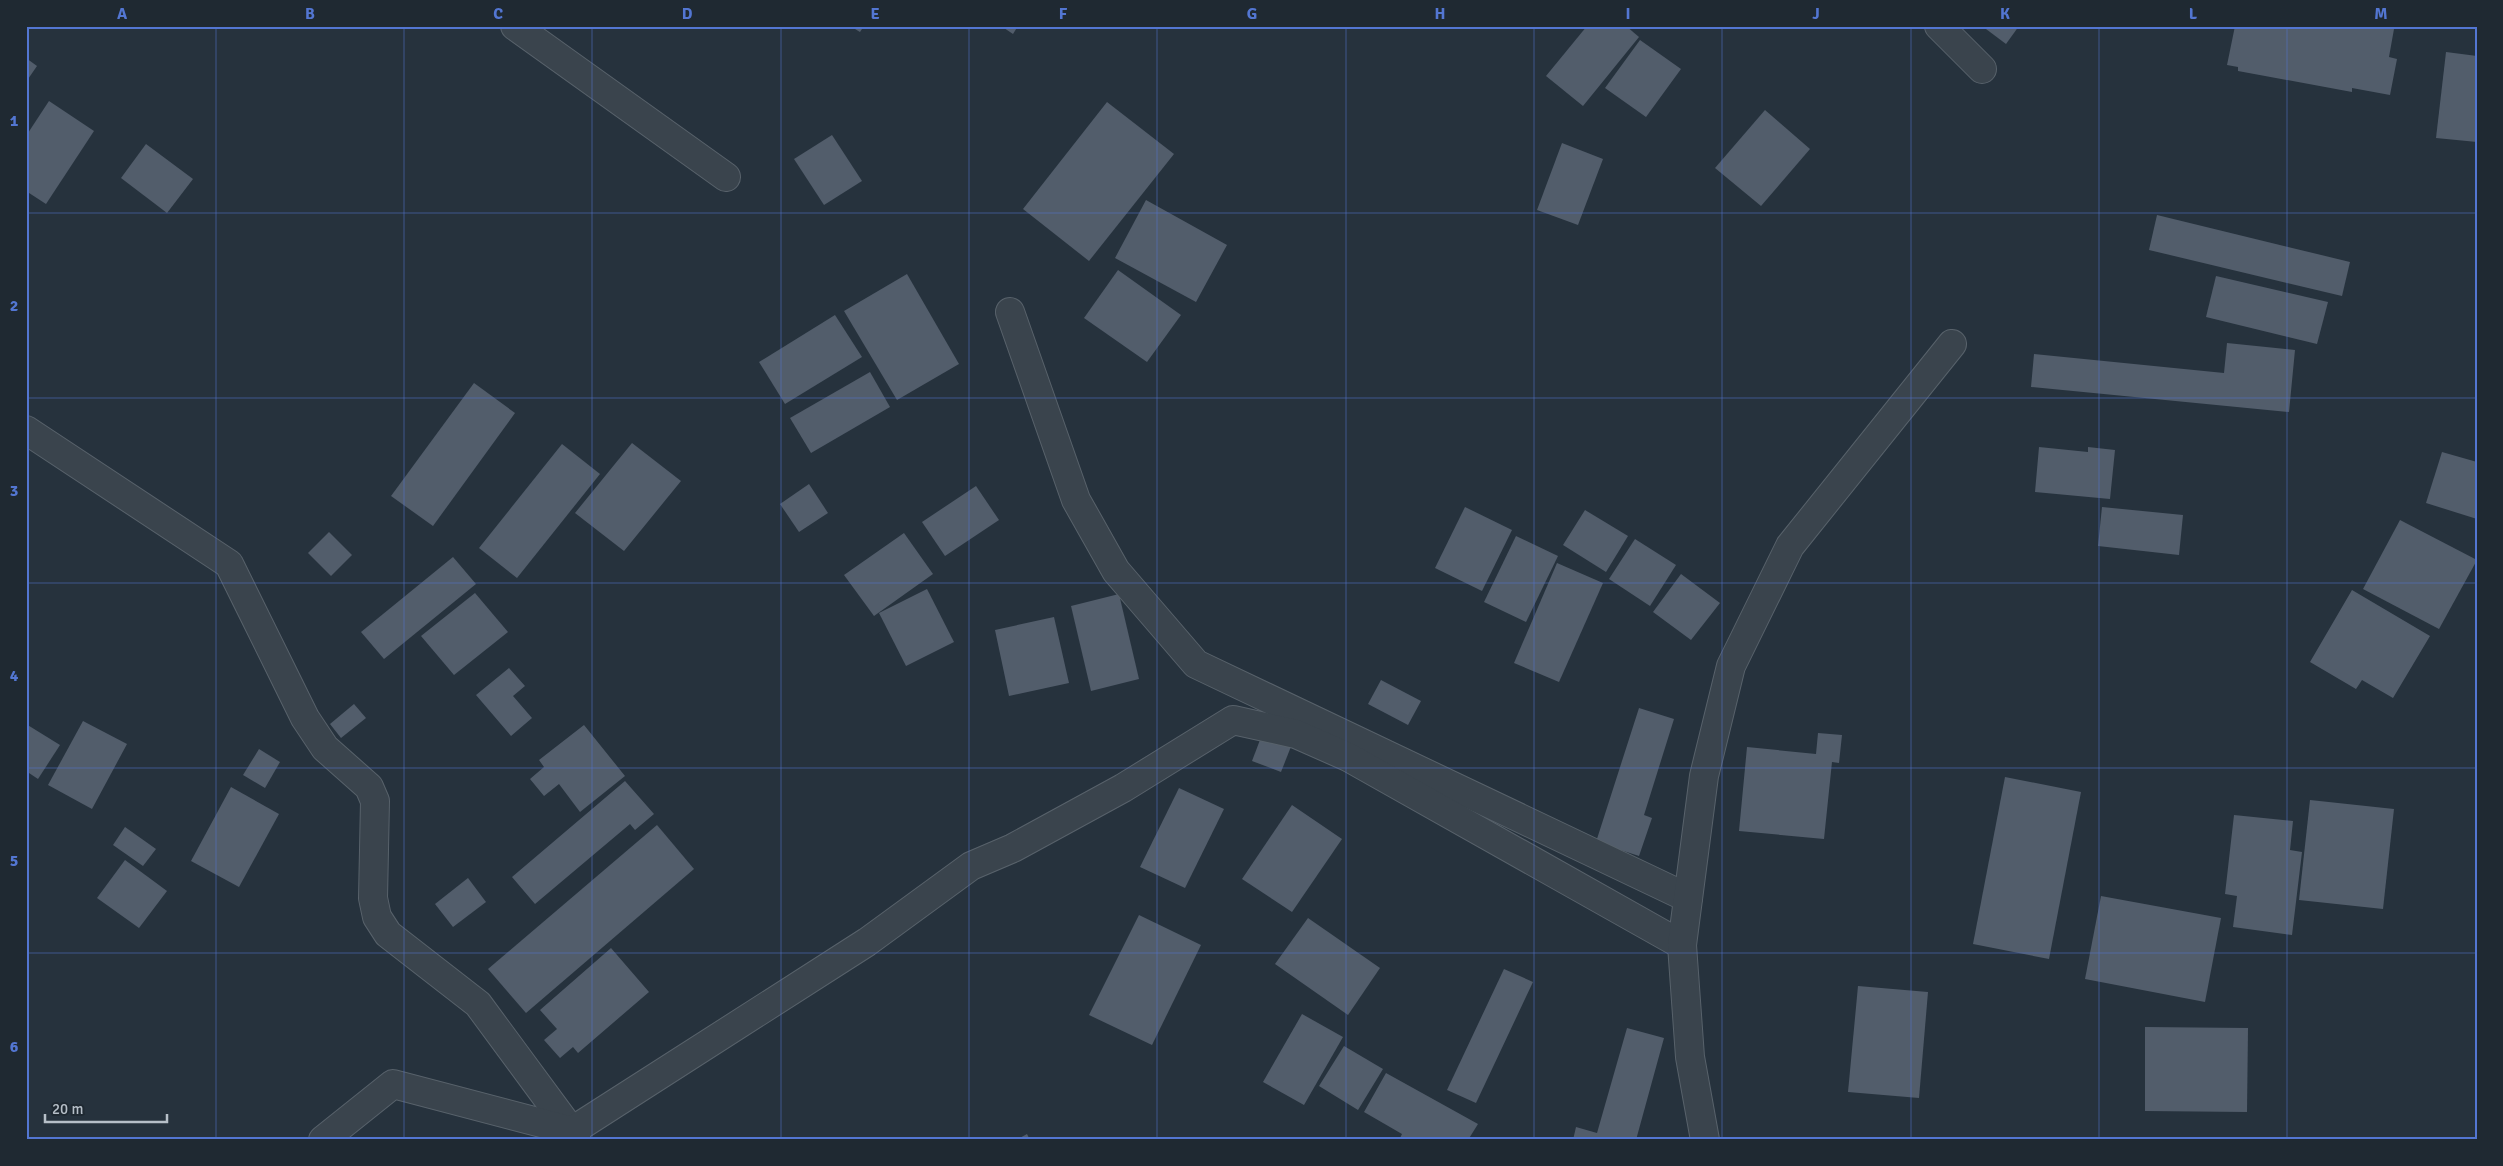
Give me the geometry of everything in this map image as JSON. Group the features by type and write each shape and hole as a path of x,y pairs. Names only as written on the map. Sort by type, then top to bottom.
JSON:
{"street":[{"path":"515,26 726,177"},
{"path":"1939,26 1982,69"},
{"path":"1010,312 1076,500 1116,571 1196,664 1688,898"},
{"path":"1705,1140 1690,1057 1682,945 1704,776 1732,666 1790,546 1952,344"},
{"path":"26,430 229,564 305,718 325,748 369,787 375,801 373,898 377,917 388,934 478,1004 575,1135"},
{"path":"323,1140 393,1084 575,1135 867,942 971,866 1013,848 1124,788 1233,720 1296,734 1348,756 1682,945"}],"building":[{"path":"850,26 864,26 860,32"},
{"path":"1001,26 1018,26 1013,34"},
{"path":"1587,26 1626,26 1639,37 1583,106 1546,76"},
{"path":"1982,26 2019,26 2006,44"},
{"path":"2235,26 2384,26 2394,29 2389,57 2397,59 2390,95 2352,88 2352,92 2238,71 2238,67 2227,65"},
{"path":"1640,40 1681,69 1646,117 1605,88"},
{"path":"2446,52 2477,56 2477,142 2436,138"},
{"path":"26,58 37,66 26,82"},
{"path":"49,101 94,131 46,204 26,191 26,136"},
{"path":"1107,102 1174,154 1089,261 1023,209"},
{"path":"1765,110 1810,149 1761,206 1715,168"},
{"path":"832,135 862,181 824,205 794,159"},
{"path":"1562,143 1603,159 1578,225 1537,210"},
{"path":"146,144 193,179 167,213 121,178"},
{"path":"1146,200 1227,245 1196,302 1115,258"},
{"path":"2157,215 2350,262 2342,296 2149,250"},
{"path":"1118,270 1181,315 1147,362 1084,318"},
{"path":"907,274 959,364 897,400 844,311"},
{"path":"2216,276 2328,302 2317,344 2206,317"},
{"path":"835,315 862,357 785,404 759,362"},
{"path":"2227,343 2295,350 2289,412 2031,387 2034,354 2224,373"},
{"path":"870,372 890,407 811,453 790,418"},
{"path":"474,383 515,413 433,526 391,496"},
{"path":"632,443 681,481 624,551 575,513"},
{"path":"562,444 600,474 517,578 479,548"},
{"path":"2039,447 2088,452 2088,447 2115,450 2110,499 2035,492"},
{"path":"2442,452 2477,462 2477,519 2426,503"},
{"path":"809,484 828,513 799,532 780,504"},
{"path":"976,486 999,520 945,556 922,522"},
{"path":"1465,507 1512,530 1482,591 1435,568"},
{"path":"2102,507 2183,515 2179,555 2098,546"},
{"path":"1585,510 1628,536 1606,572 1563,545"},
{"path":"2400,520 2477,560 2439,629 2363,589"},
{"path":"329,532 352,555 331,576 308,553"},
{"path":"904,533 933,574 874,616 844,575"},
{"path":"1516,536 1558,556 1526,622 1484,602"},
{"path":"1635,539 1676,565 1650,606 1609,579"},
{"path":"453,557 476,584 384,659 361,632"},
{"path":"1557,563 1603,583 1559,682 1514,663"},
{"path":"1681,574 1720,603 1691,640 1653,612"},
{"path":"927,589 954,642 906,666 879,613"},
{"path":"2352,590 2430,636 2393,698 2362,680 2356,689 2310,662"},
{"path":"475,593 508,632 454,675 421,636"},
{"path":"1119,594 1139,679 1091,691 1071,606"},
{"path":"1054,617 1069,683 1009,696 995,630"},
{"path":"509,668 525,686 513,696 532,718 511,736 476,695"},
{"path":"1381,680 1421,701 1408,725 1368,704"},
{"path":"354,704 366,718 341,738 330,724"},
{"path":"1639,708 1674,719 1644,815 1652,818 1639,856 1596,842"},
{"path":"83,721 127,744 92,809 48,785"},
{"path":"26,724 60,745 38,779 26,771"},
{"path":"584,725 625,776 580,812 559,784 544,796 530,779 544,767 539,760"},
{"path":"1263,732 1292,744 1281,772 1252,761"},
{"path":"1818,733 1842,735 1839,763 1832,762 1824,839 1739,831 1747,747 1816,754"},
{"path":"259,749 280,762 265,788 243,775"},
{"path":"2005,777 2081,792 2049,959 1973,944"},
{"path":"625,781 654,814 635,830 630,824 535,904 512,877"},
{"path":"231,787 279,814 239,887 191,861"},
{"path":"1179,788 1224,809 1185,888 1140,867"},
{"path":"2310,800 2394,809 2383,909 2299,900"},
{"path":"1292,805 1342,839 1292,912 1242,879"},
{"path":"2234,815 2293,821 2290,850 2302,852 2292,935 2233,927 2237,896 2225,894"},
{"path":"657,825 694,869 526,1013 488,969"},
{"path":"125,827 156,849 143,866 113,845"},
{"path":"125,860 167,891 139,928 97,898"},
{"path":"468,878 486,902 453,927 435,904"},
{"path":"2101,896 2221,918 2205,1002 2085,979"},
{"path":"1139,915 1201,945 1152,1045 1089,1015"},
{"path":"1308,918 1380,968 1348,1015 1275,964"},
{"path":"611,948 649,992 578,1053 573,1047 560,1058 544,1040 557,1029 540,1010"},
{"path":"1504,969 1533,982 1476,1103 1447,1090"},
{"path":"1858,986 1928,992 1919,1098 1848,1092"},
{"path":"1302,1014 1343,1037 1304,1105 1263,1082"},
{"path":"2145,1027 2248,1028 2247,1112 2145,1111"},
{"path":"1627,1028 1664,1038 1636,1140 1573,1140 1576,1127 1597,1133"},
{"path":"1344,1046 1383,1069 1358,1110 1319,1086"},
{"path":"1386,1073 1478,1124 1468,1140 1399,1140 1402,1134 1364,1112"},
{"path":"1027,1134 1030,1140 1016,1140"}]}
